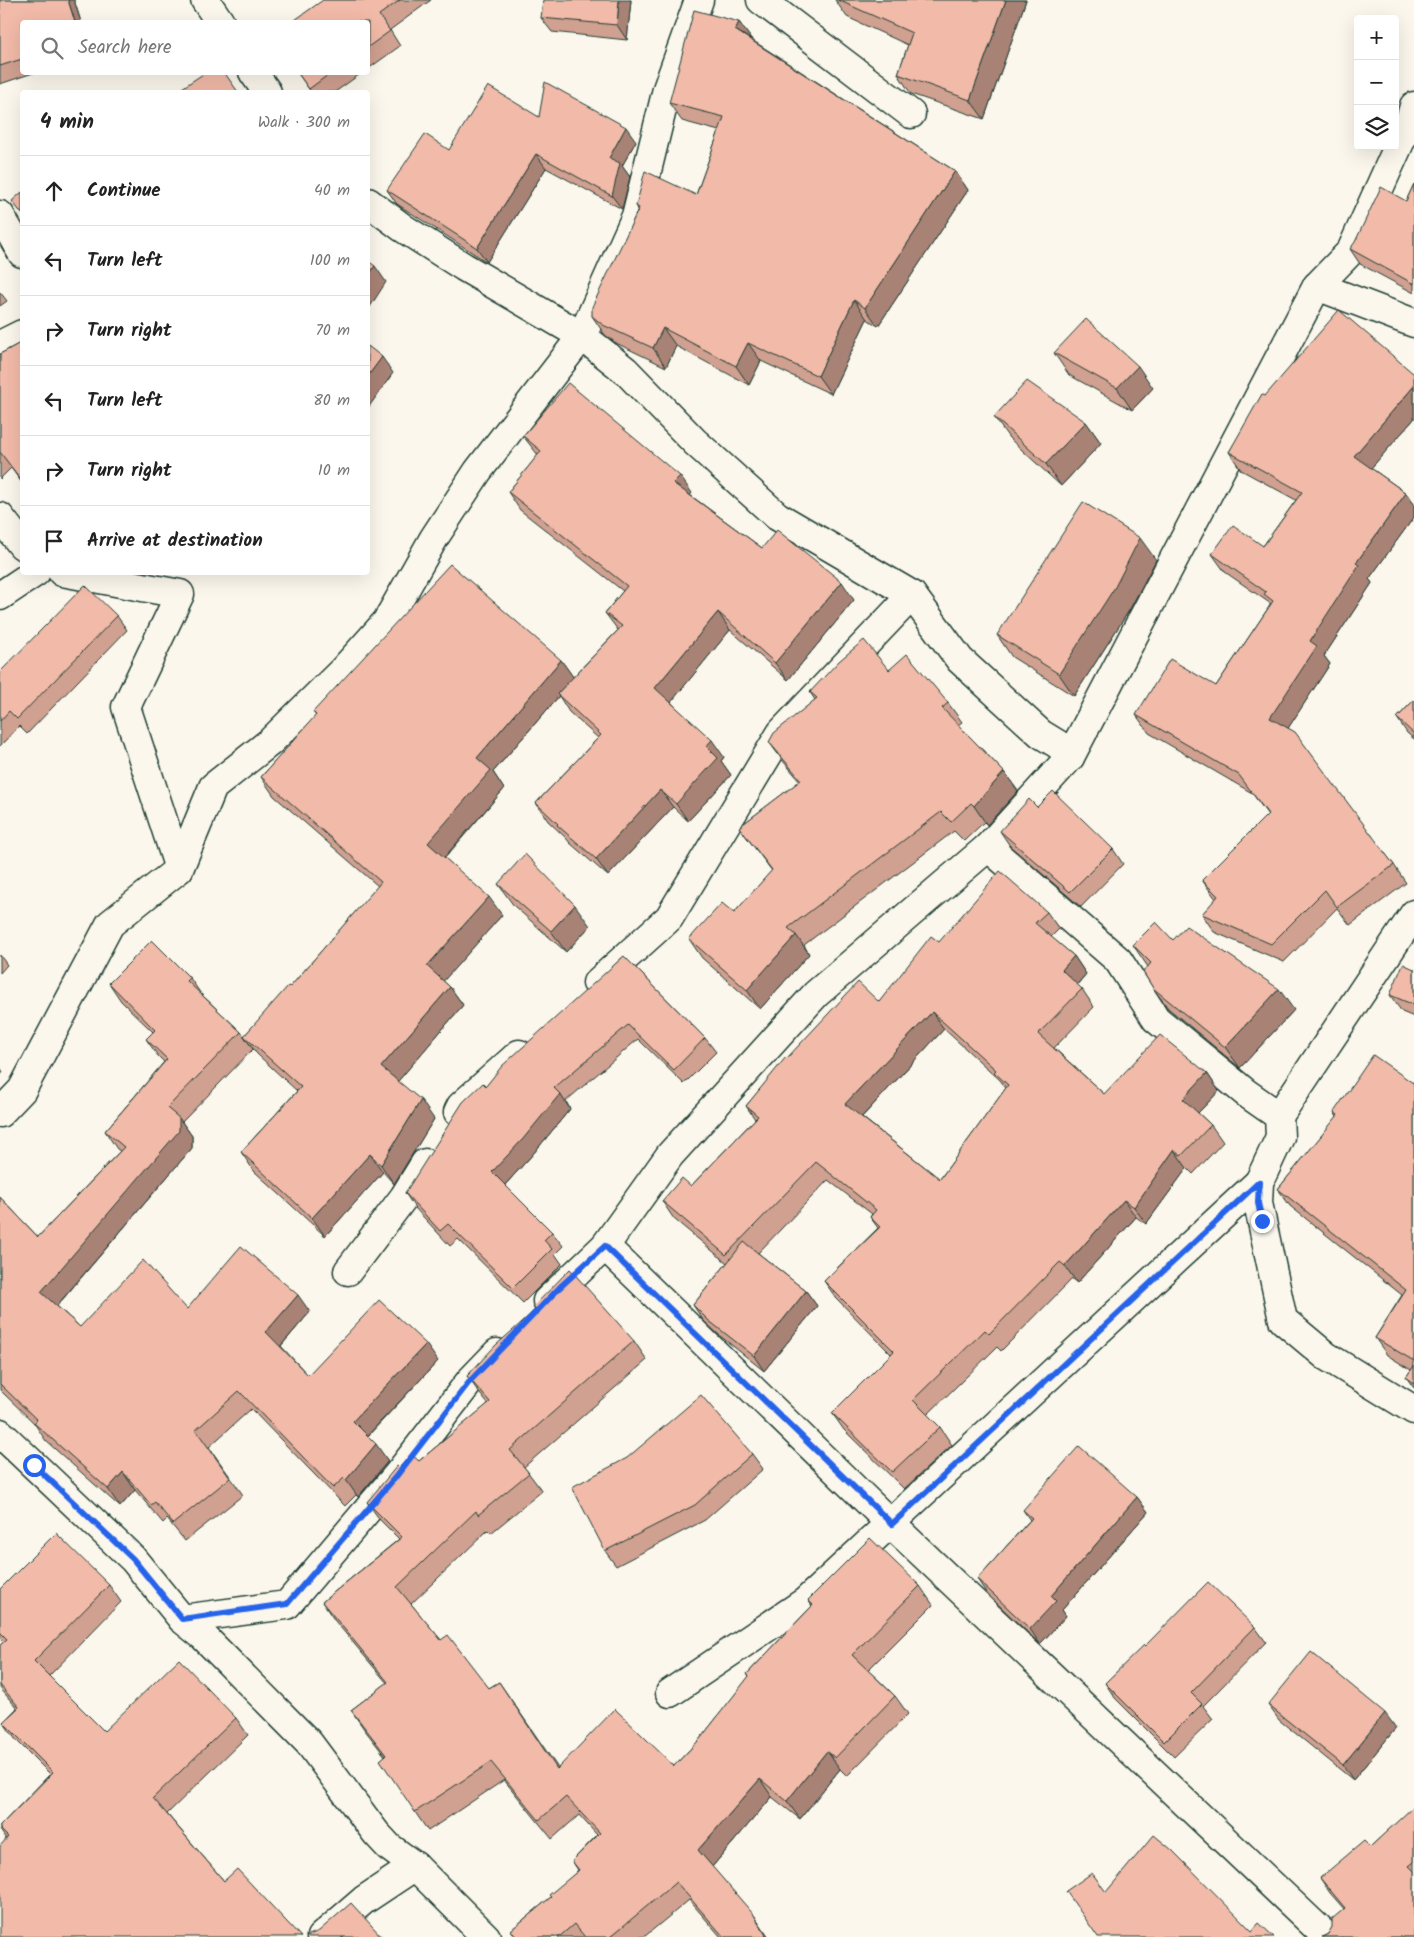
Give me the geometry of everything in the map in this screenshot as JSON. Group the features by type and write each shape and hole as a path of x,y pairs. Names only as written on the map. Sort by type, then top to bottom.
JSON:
{"street":[{"path":"204,0 219,20"},
{"path":"0,1113 22,1090 110,924 179,869 213,787 270,742 342,671 387,620 434,538 478,471 582,336 636,216 667,90 700,0"},
{"path":"761,0 911,114"},
{"path":"255,75 265,90"},
{"path":"532,1316 560,1287 605,1246 670,1155 816,994 988,847 1070,757 1316,286 1350,251 1413,116"},
{"path":"370,203 464,267 582,336 626,371 695,442 777,516 912,595 960,660 1042,734 1059,745 1070,757"},
{"path":"0,216 20,250"},
{"path":"1316,286 1414,323"},
{"path":"0,345 20,335"},
{"path":"0,517 20,542"},
{"path":"0,596 32,575"},
{"path":"78,575 180,594 126,707 179,869"},
{"path":"576,1002 669,918 781,733 912,595"},
{"path":"988,847 1118,960 1156,1019 1246,1094 1279,1116"},
{"path":"670,1693 806,1601 892,1524 1259,1182 1280,1137 1279,1116 1414,914"},
{"path":"348,1271 404,1197 461,1106 540,1035"},
{"path":"1259,1182 1258,1203 1283,1320 1326,1356 1414,1410"},
{"path":"605,1246 892,1524 1327,1937"},
{"path":"182,1619 287,1604 398,1474 470,1381 512,1338"},
{"path":"0,1433 133,1559 182,1619 203,1636 309,1743 389,1848 415,1866 486,1937"},
{"path":"321,1937 364,1900 415,1866"}],"building":[{"path":"0,0 68,0 74,20 20,20 20,60 0,66"},
{"path":"323,0 400,0 379,15 390,31 370,46 370,20 295,20"},
{"path":"543,0 619,0 617,25 541,18"},
{"path":"838,0 1006,0 970,100 898,74 912,33"},
{"path":"694,10 739,22 735,30 955,171 865,308 854,300 818,376 748,343 736,366 663,328 653,348 603,325 592,316 592,307 639,208 636,206 645,171 696,195 724,117 669,103"},
{"path":"202,75 226,75 237,90 179,90"},
{"path":"299,75 328,75 309,89"},
{"path":"545,82 626,127 609,158 620,163 612,196 536,154 477,248 387,190 425,134 449,150 488,86 539,117"},
{"path":"1414,184 1414,284 1350,249 1381,187 1406,201"},
{"path":"20,194 20,211 12,201"},
{"path":"370,262 375,266 370,273"},
{"path":"1339,310 1414,374 1414,386 1354,456 1406,493 1356,563 1359,565 1310,641 1317,646 1270,718 1295,732 1394,865 1337,907 1325,890 1271,944 1202,914 1218,896 1202,880 1268,814 1239,775 1136,715 1170,659 1216,686 1273,601 1264,594 1266,592 1212,554 1233,525 1263,546 1302,492 1229,452 1262,394 1265,396"},
{"path":"1086,319 1138,366 1117,388 1054,353"},
{"path":"20,343 20,478 0,452 0,354"},
{"path":"370,348 382,357 370,373"},
{"path":"1027,381 1086,422 1046,464 994,417"},
{"path":"568,383 680,476 673,483 762,548 777,530 842,582 775,663 718,612 655,688 712,740 706,746 718,758 676,804 660,790 596,859 557,825 536,803 601,735 557,694 622,626 605,613 627,586 508,492 541,451 523,436"},
{"path":"1083,502 1140,538 1115,587 1059,674 997,635"},
{"path":"450,564 561,660 477,758 491,770 428,843 489,897 427,966 450,987 381,1067 421,1100 381,1165 370,1154 312,1218 241,1152 301,1087 244,1036 288,986 290,987 381,882 261,777 316,715 313,712"},
{"path":"85,585 117,616 17,719 9,711 0,721 0,672"},
{"path":"864,640 889,670 907,654 948,703 942,708 1004,772 974,806 971,803 951,822 941,812 788,928 796,935 747,990 689,939 722,903 734,913 772,870 739,827 801,780 769,742 774,733 817,698 810,692 839,661"},
{"path":"1414,700 1414,734 1397,718"},
{"path":"1053,791 1113,849 1070,892 1000,831 1029,799 1037,807"},
{"path":"525,854 575,905 551,931 498,884"},
{"path":"1000,871 1047,912 1035,923 1074,956 1062,970 1082,989 1038,1034 1104,1094 1160,1035 1207,1073 1183,1099 1211,1125 1181,1156 1174,1150 1134,1207 1124,1200 1065,1266 1060,1262 989,1334 985,1330 913,1400 940,1427 892,1472 832,1413 894,1351 824,1281 880,1227 870,1217 876,1210 816,1162 726,1255 662,1201 682,1178 691,1186 758,1116 746,1106 786,1057 858,982 879,1002 931,936 939,942","holes":["932,1012 996,1070 994,1072 1008,1085 940,1179 845,1104"]},
{"path":"1156,922 1173,940 1186,926 1279,989 1225,1047 1153,988 1143,972 1151,963 1133,945"},
{"path":"152,940 190,978 187,981 241,1032 167,1108 179,1118 179,1131 41,1292 80,1327 143,1260 187,1309 241,1246 298,1295 266,1332 308,1375 379,1300 426,1344 353,1421 376,1444 346,1480 344,1478 333,1488 239,1391 196,1430 230,1478 173,1524 155,1502 151,1505 123,1472 108,1489 34,1423 37,1420 0,1384 0,1197 38,1237 124,1147 105,1131 167,1059 146,1039 155,1030 109,983"},
{"path":"624,956 705,1038 674,1070 628,1025 554,1088 560,1094 523,1139 492,1172 552,1232 544,1240 552,1249 513,1288 448,1224 440,1231 405,1193 463,1102 483,1083 486,1086 502,1066"},
{"path":"1403,964 1414,969 1414,1005 1390,995"},
{"path":"1373,1055 1413,1083 1414,1081 1414,1361 1375,1338 1406,1290 1278,1189 1338,1115 1334,1112"},
{"path":"744,1242 806,1291 754,1356 708,1320 693,1305"},
{"path":"570,1269 634,1341 510,1450 529,1473 478,1515 476,1511 397,1587 441,1640 448,1635 489,1688 499,1682 557,1769 615,1709 674,1766 700,1739 749,1676 747,1674 813,1605 808,1600 870,1538 920,1586 852,1655 895,1696 835,1758 827,1751 787,1801 760,1779 698,1850 754,1915 767,1937 724,1937 676,1882 610,1937 585,1937 574,1924 559,1937 516,1937 511,1930 551,1897 549,1895 579,1870 572,1861 600,1833 566,1797 539,1820 491,1762 415,1812 380,1760 386,1755 351,1710 388,1682 322,1602 402,1537 367,1502 397,1466 399,1468 412,1455 419,1461 490,1402 467,1376 496,1345 536,1310 533,1307"},
{"path":"1414,1366 1414,1384 1406,1377"},
{"path":"701,1395 752,1454 695,1505 605,1551 572,1487 627,1458"},
{"path":"1079,1446 1137,1497 1051,1596 1056,1601 1030,1629 977,1579 1032,1518 1023,1510"},
{"path":"56,1533 109,1585 34,1661 104,1731 179,1659 236,1718 153,1798 224,1881 237,1869 301,1937 0,1937 0,1846 8,1837 0,1829 0,1826 53,1772 3,1722 19,1707 0,1685 0,1645 7,1639 0,1632 0,1589"},
{"path":"1208,1582 1255,1627 1191,1693 1202,1704 1164,1742 1105,1683 1145,1646"},
{"path":"1311,1652 1385,1713 1343,1765 1268,1705"},
{"path":"1414,1806 1414,1862 1409,1866 1414,1871 1414,1937 1377,1937 1376,1935 1373,1937 1322,1937 1328,1934 1332,1927 1332,1919 1345,1908 1320,1878 1364,1841 1370,1847"},
{"path":"1154,1835 1172,1850 1252,1931 1259,1923 1274,1937 1098,1937 1066,1891 1092,1873 1106,1892"},
{"path":"351,1903 382,1937 306,1937 319,1931"}],"route":[{"path":"34,1465 133,1559 182,1619 287,1604 398,1474 470,1381 560,1287 605,1246 892,1524 1259,1182 1258,1203 1262,1221"}]}
